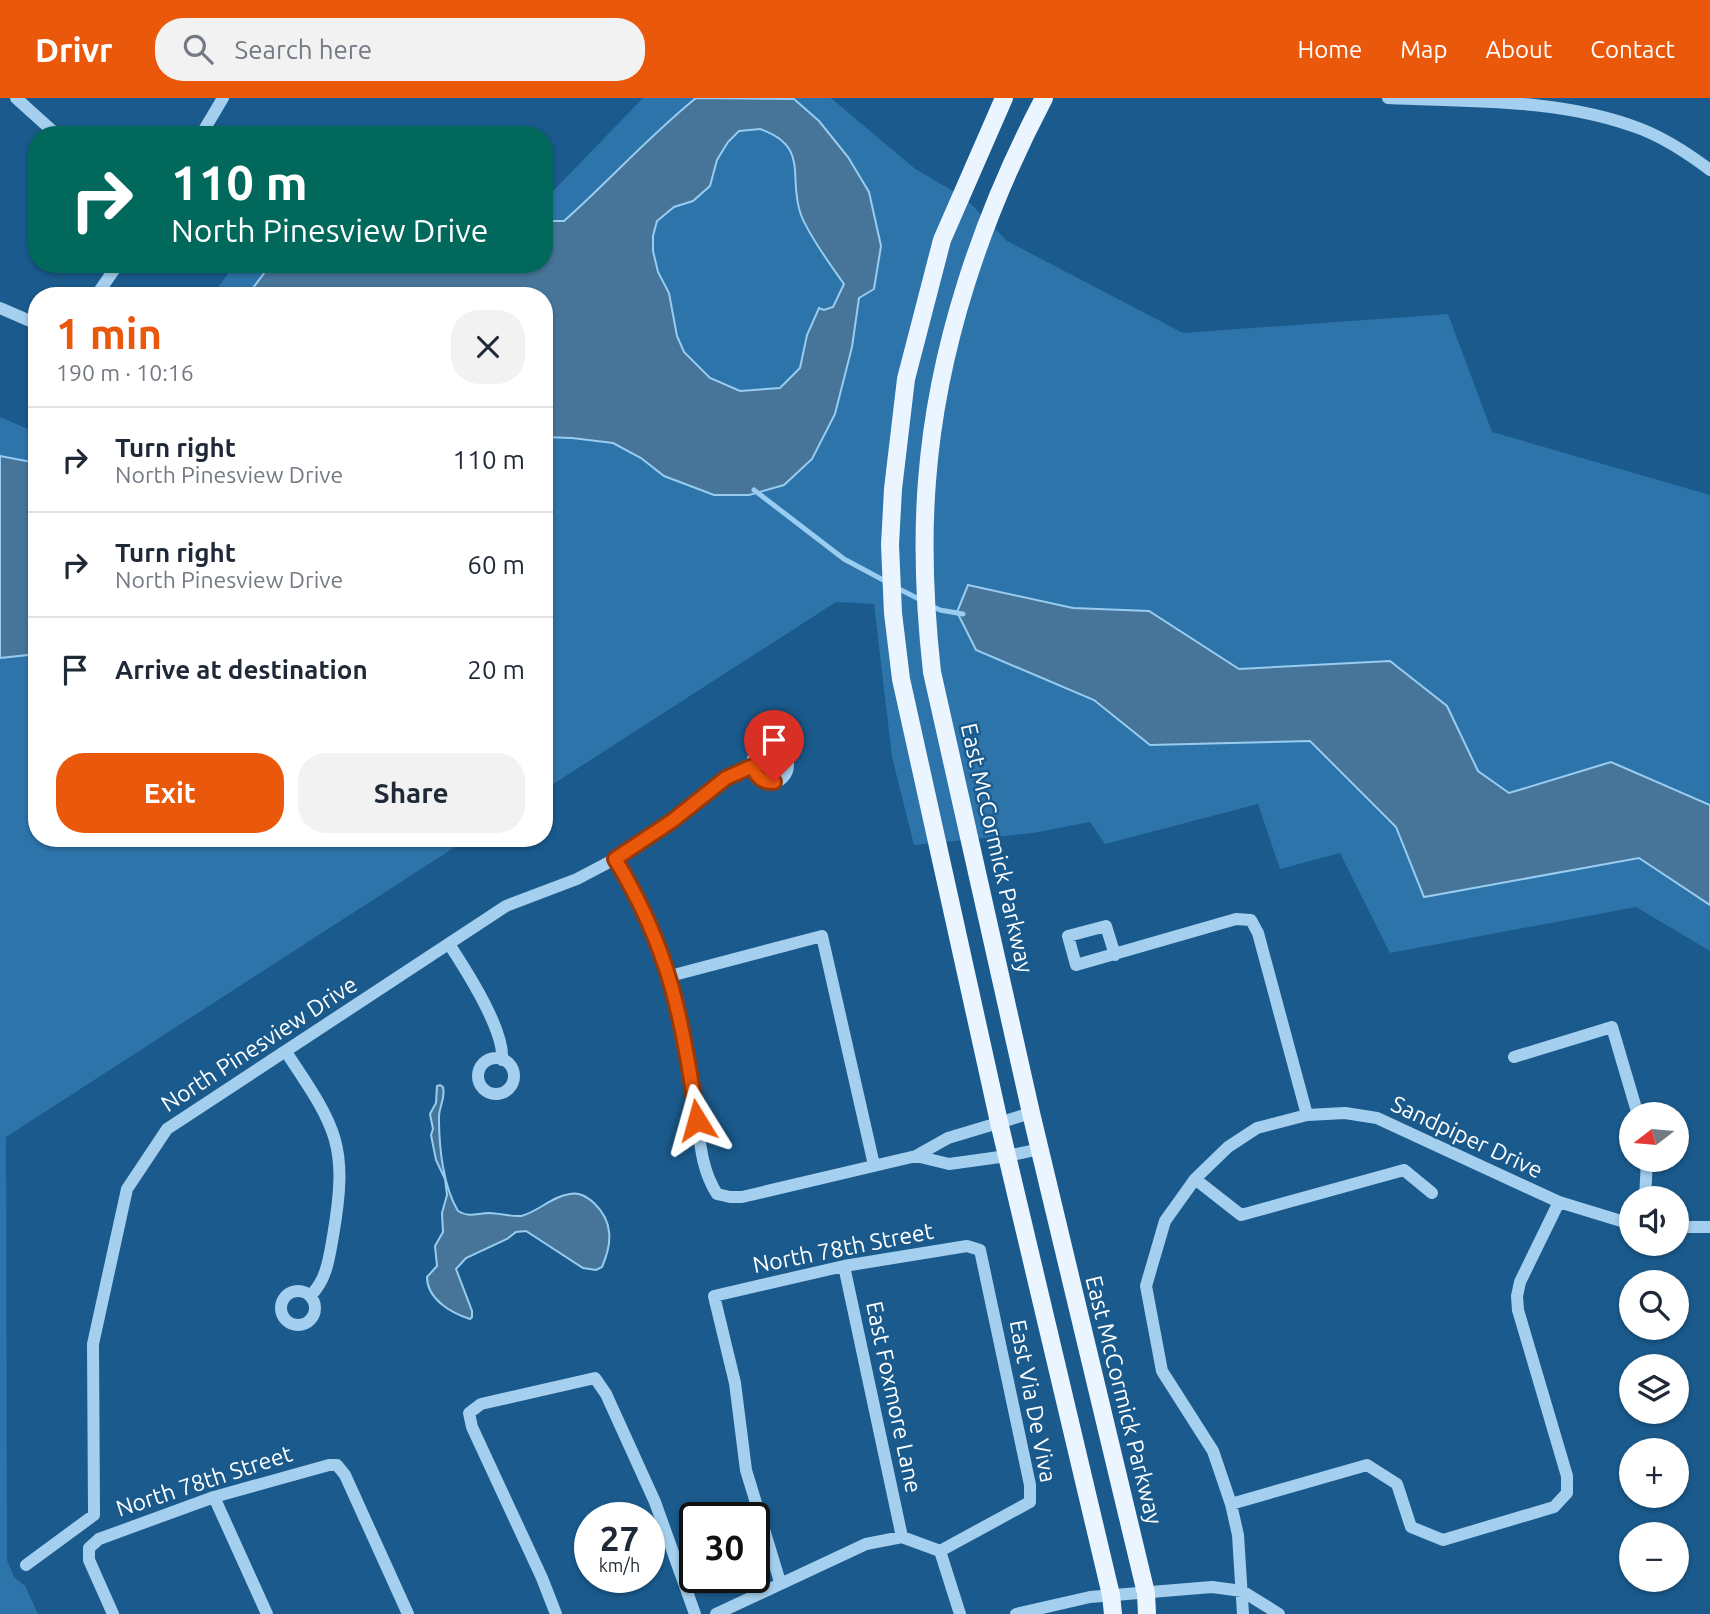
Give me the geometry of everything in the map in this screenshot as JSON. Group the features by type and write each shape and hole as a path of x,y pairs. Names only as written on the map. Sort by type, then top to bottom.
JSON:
{"main road":[{"path":"1004,98 942,240 906,379 890,545 893,613 901,680 999,1122 1111,1595 1113,1614"},
{"name":"East McCormick Parkway","path":"1044,98 1027,130 975,251 942,374 927,481 925,608 932,672 1031,1114 1146,1593 1147,1614"}],"street":[{"path":"16,98 47,126"},
{"path":"206,126 223,98"},
{"path":"1388,98 1548,105 1601,115 1643,130 1676,146 1710,170"},
{"path":"0,308 28,320"},
{"name":"North Pinesview Drive","path":"26,1564 94,1515 93,1344 127,1189 167,1129 506,906 577,879 615,859 672,821 726,778 753,766"},
{"path":"615,859 643,908 670,976 689,1063 704,1165 717,1194 730,1198 743,1197 916,1156 948,1138 1031,1114"},
{"path":"1115,955 1236,919 1251,920 1258,933 1307,1115"},
{"path":"670,976 822,936 874,1165"},
{"path":"449,944 475,986 501,1042 502,1060"},
{"path":"1514,1057 1612,1027 1634,1102"},
{"path":"286,1052 327,1115 340,1157 340,1194 327,1269 318,1288 311,1295"},
{"name":"Sandpiper Drive","path":"1243,1614 1238,1535 1231,1504 1213,1451 1162,1371 1146,1286 1165,1221 1195,1180 1228,1147 1257,1128 1307,1115 1345,1113 1377,1118 1559,1202 1619,1220"},
{"path":"916,1156 949,1164 1040,1149"},
{"path":"1195,1180 1241,1215 1404,1170 1432,1193"},
{"path":"1231,1504 1367,1465 1397,1484 1411,1527 1443,1540 1554,1507 1567,1493 1567,1476 1518,1310 1517,1296 1520,1282 1559,1202"},
{"path":"1689,1227 1710,1227"},
{"name":"North 78th Street","path":"780,1582 746,1470 735,1383 714,1296 844,1266 967,1247 981,1250"},
{"name":"East Via De Viva","path":"940,1552 1030,1502 1030,1485 981,1250"},
{"name":"East Foxmore Lane","path":"844,1266 902,1537"},
{"path":"555,1614 542,1578 474,1432 469,1413 481,1404 595,1378 606,1394 655,1502 695,1614"},
{"name":"North 78th Street","path":"113,1614 89,1560 89,1548 99,1539 182,1511 214,1497 321,1466 337,1465 348,1480 408,1614"},
{"path":"214,1497 267,1614"},
{"path":"716,1614 866,1544 902,1537 940,1552 960,1614"},
{"path":"1016,1614 1059,1603 1111,1595 1212,1587 1242,1591 1274,1613"}],"shaded area":[{"path":"643,98 831,98 914,168 966,199 1007,241 1183,333 1448,314 1492,432 1710,495 1710,951 1636,907 1390,953 1340,853 1280,869 1258,804 1105,844 1090,822 1033,833 914,845 892,757 874,604 836,602 553,784 553,287 218,287 229,273 553,273 554,190"},
{"path":"696,98 794,99 819,121 848,157 869,192 881,246 874,289 859,298 852,347 835,414 812,459 784,485 749,495 714,495 664,476 641,458 613,443 553,437 553,287 254,287 264,273 553,273 553,221 564,221","holes":["760,129 776,136 792,154 801,215 844,284 833,307 824,310 819,308 807,335 800,368 780,388 740,391 710,378 684,352 677,336 669,293 658,272 653,236 657,221 674,207 693,201 710,186 717,160 728,142 739,131"]},
{"path":"0,417 28,429 28,847 455,847 6,1137 7,1560 14,1577 25,1586 38,1614 0,1614"},
{"path":"0,456 28,461 28,655 0,658"},
{"path":"968,585 1073,608 1149,611 1239,669 1390,661 1447,706 1478,771 1509,793 1611,762 1710,805 1710,905 1639,858 1424,897 1396,827 1310,741 1150,745 1094,700 976,650 957,612"},
{"path":"440,1085 444,1092 439,1115 441,1154 445,1178 458,1211 469,1215 489,1213 521,1216 563,1195 583,1196 600,1210 608,1226 608,1250 602,1267 596,1270 583,1268 526,1231 516,1232 466,1258 456,1269 472,1311 470,1319 441,1304 431,1292 427,1277 437,1266 435,1246 443,1232 442,1213 447,1195 445,1179 436,1160 431,1135 433,1129 430,1114 436,1103 437,1086"}],"waterway":[{"path":"754,490 844,559 887,582"},
{"path":"895,587 921,600"},
{"path":"929,605 963,614"}],"route":[{"path":"697,1120 681,1019 670,976 643,908 615,859 672,821 735,773 753,766 759,778 774,782"}]}
